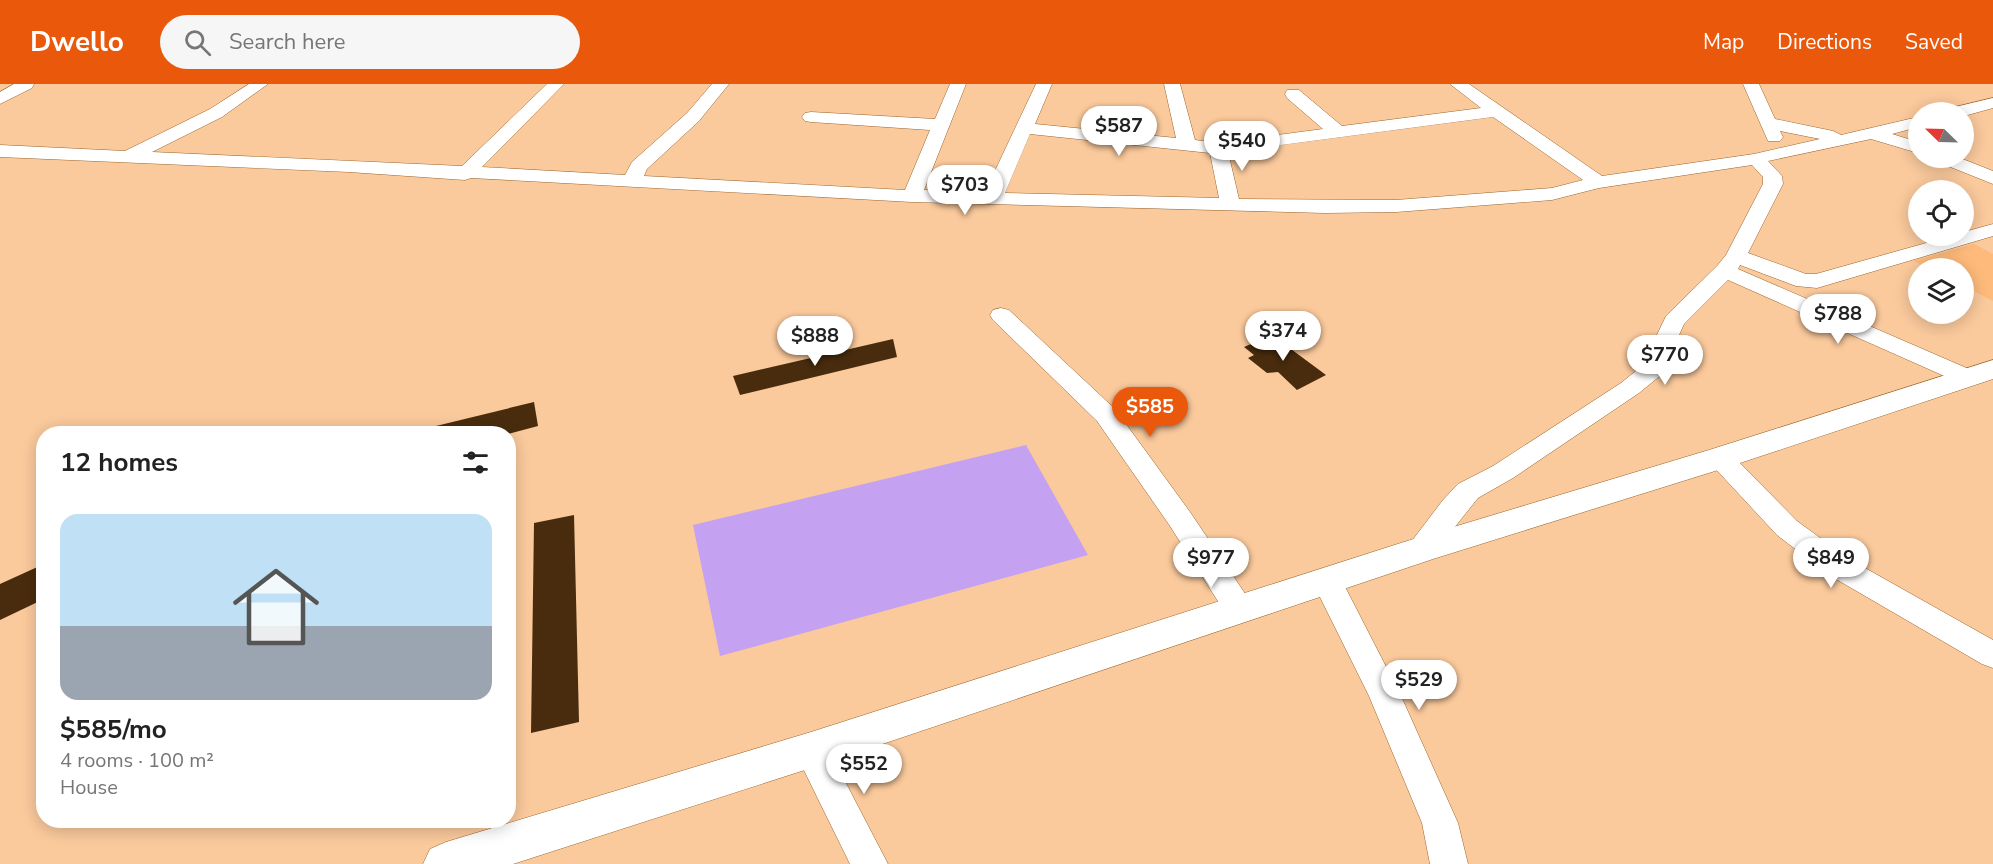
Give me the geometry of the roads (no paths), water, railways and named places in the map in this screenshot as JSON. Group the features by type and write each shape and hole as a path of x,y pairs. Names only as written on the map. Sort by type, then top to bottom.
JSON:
{"main road":[{"path":"446,864 811,750 1420,550 1720,458 1981,374"}],"street":[{"path":"0,99 26,84"},
{"path":"130,156 216,113 260,84"},
{"path":"465,174 556,84"},
{"path":"630,182 639,166 693,117 721,84"},
{"path":"912,196 958,84"},
{"path":"992,199 1044,84"},
{"path":"1172,84 1186,146"},
{"path":"1458,84 1598,182"},
{"path":"1751,84 1767,123 1782,151"},
{"path":"1293,94 1339,133"},
{"path":"1974,108 1993,103"},
{"path":"1024,128 1218,148 1497,111"},
{"path":"811,117 940,125"},
{"path":"1767,123 1848,139"},
{"path":"0,151 912,196 1396,206 1552,194 1598,182 1756,159 1782,151 1848,139 1908,124"},
{"path":"1872,133 1908,145"},
{"path":"1218,148 1230,204"},
{"path":"1420,550 1468,491 1503,472 1630,388 1652,370 1674,321 1730,263 1773,184 1772,176 1756,159"},
{"path":"1969,168 1993,178"},
{"path":"1730,263 1804,281 1817,281 1993,230"},
{"path":"1730,263 1981,374"},
{"path":"1001,315 1106,415 1180,519 1239,609"},
{"path":"1720,458 1787,528 1839,567 1993,655"},
{"path":"1327,581 1385,696 1431,802 1440,824 1449,864"},
{"path":"811,750 869,864"}]}
